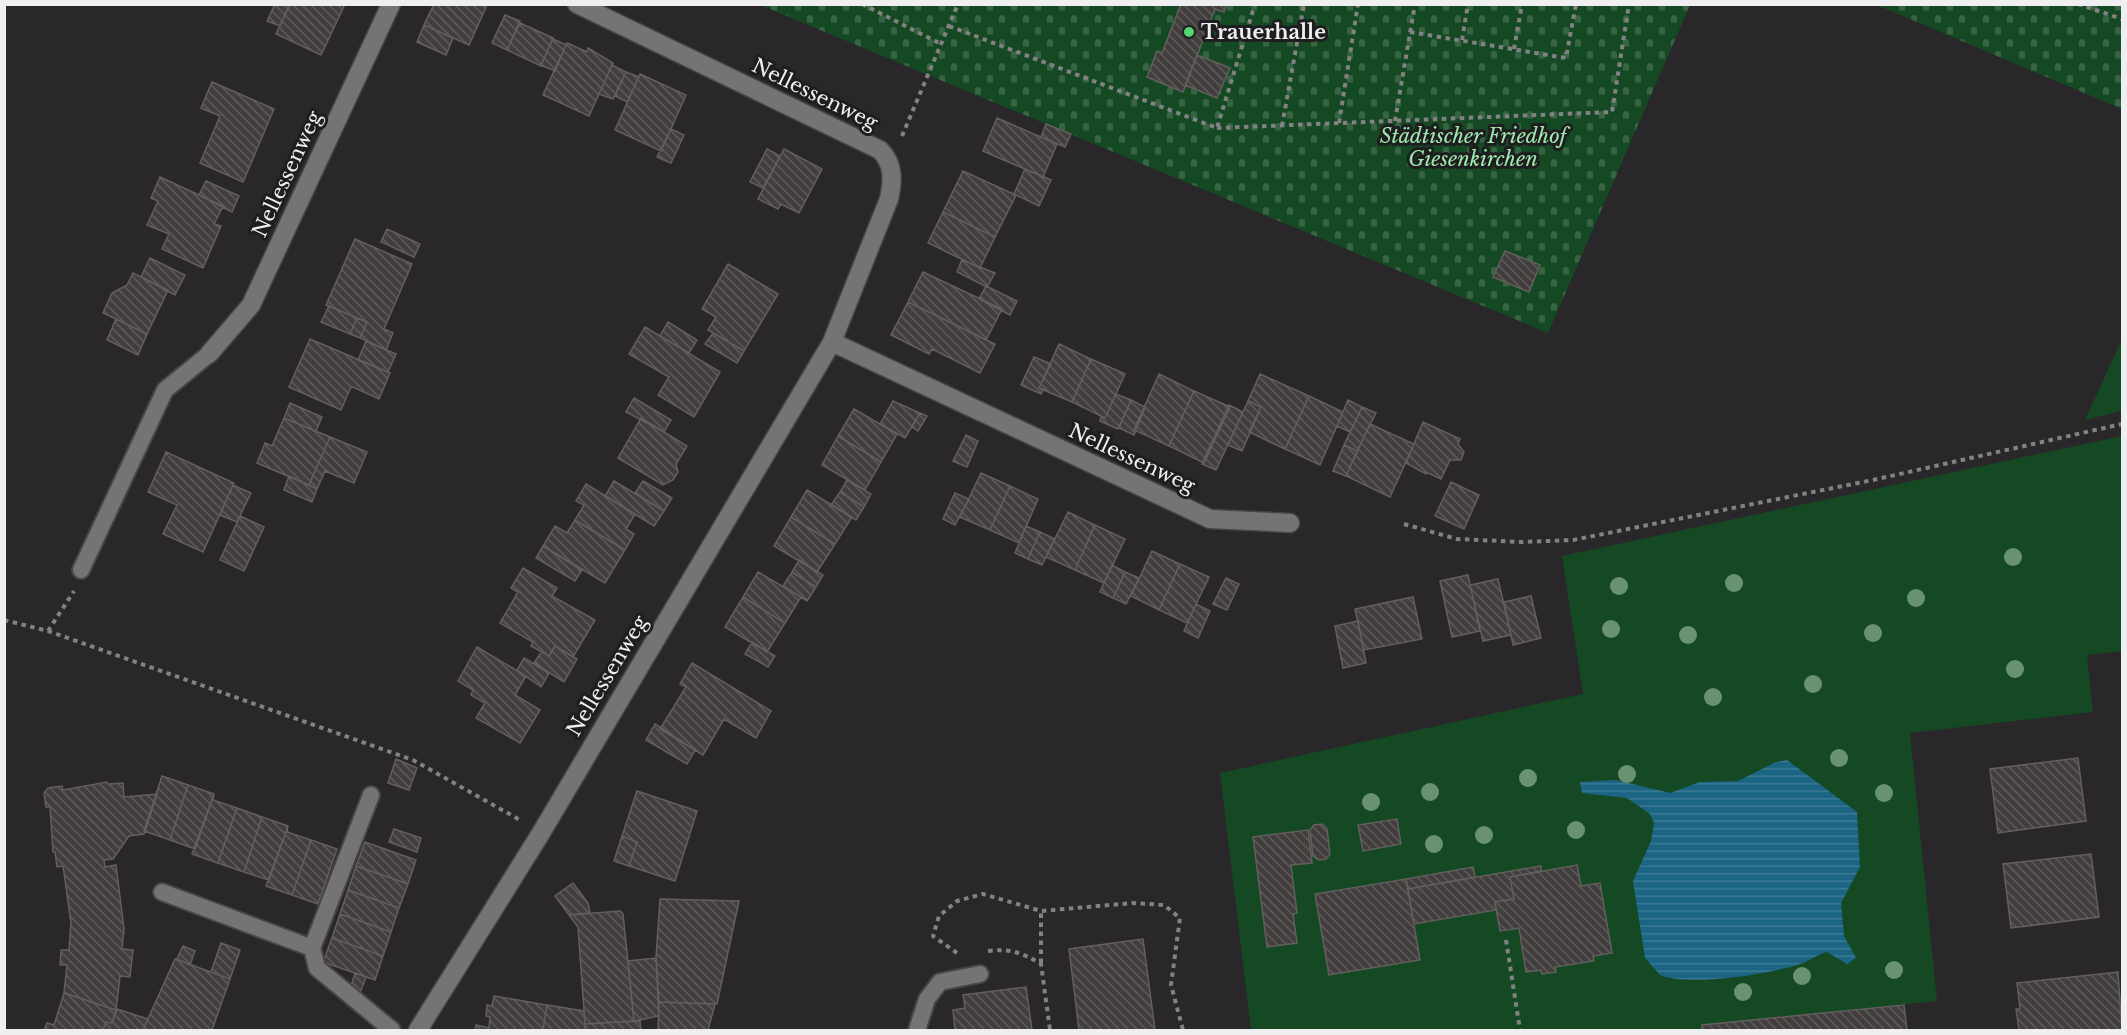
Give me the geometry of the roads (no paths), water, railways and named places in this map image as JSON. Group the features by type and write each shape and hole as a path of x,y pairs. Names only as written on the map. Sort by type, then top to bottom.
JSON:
{"street":[{"name":"Nellessenweg","path":"209,354 251,305 391,4"},
{"name":"Nellessenweg","path":"418,1030 541,832 832,342 889,199 893,182 890,164 880,150 577,4"},
{"name":"Nellessenweg","path":"832,342 1210,519 1290,523"}],"lane":[{"path":"81,570 165,390 209,354"},
{"path":"371,795 312,948 317,968 392,1030"},
{"path":"162,892 312,948"},
{"path":"917,1030 927,999 940,982 980,974"}],"water":[{"path":"1787,760 1857,812 1860,867 1841,903 1844,936 1856,958 1847,964 1827,952 1784,969 1728,978 1689,980 1660,975 1645,958 1633,881 1651,841 1654,823 1650,814 1627,798 1582,793 1580,782 1616,780 1670,793 1700,782 1738,781 1776,762"}],"place":[{"name":"Trauerhalle","path":"1189,32"}],"park label":[{"name":"Städtischer Friedhof Giesenkirchen","path":"1473,148"}]}
